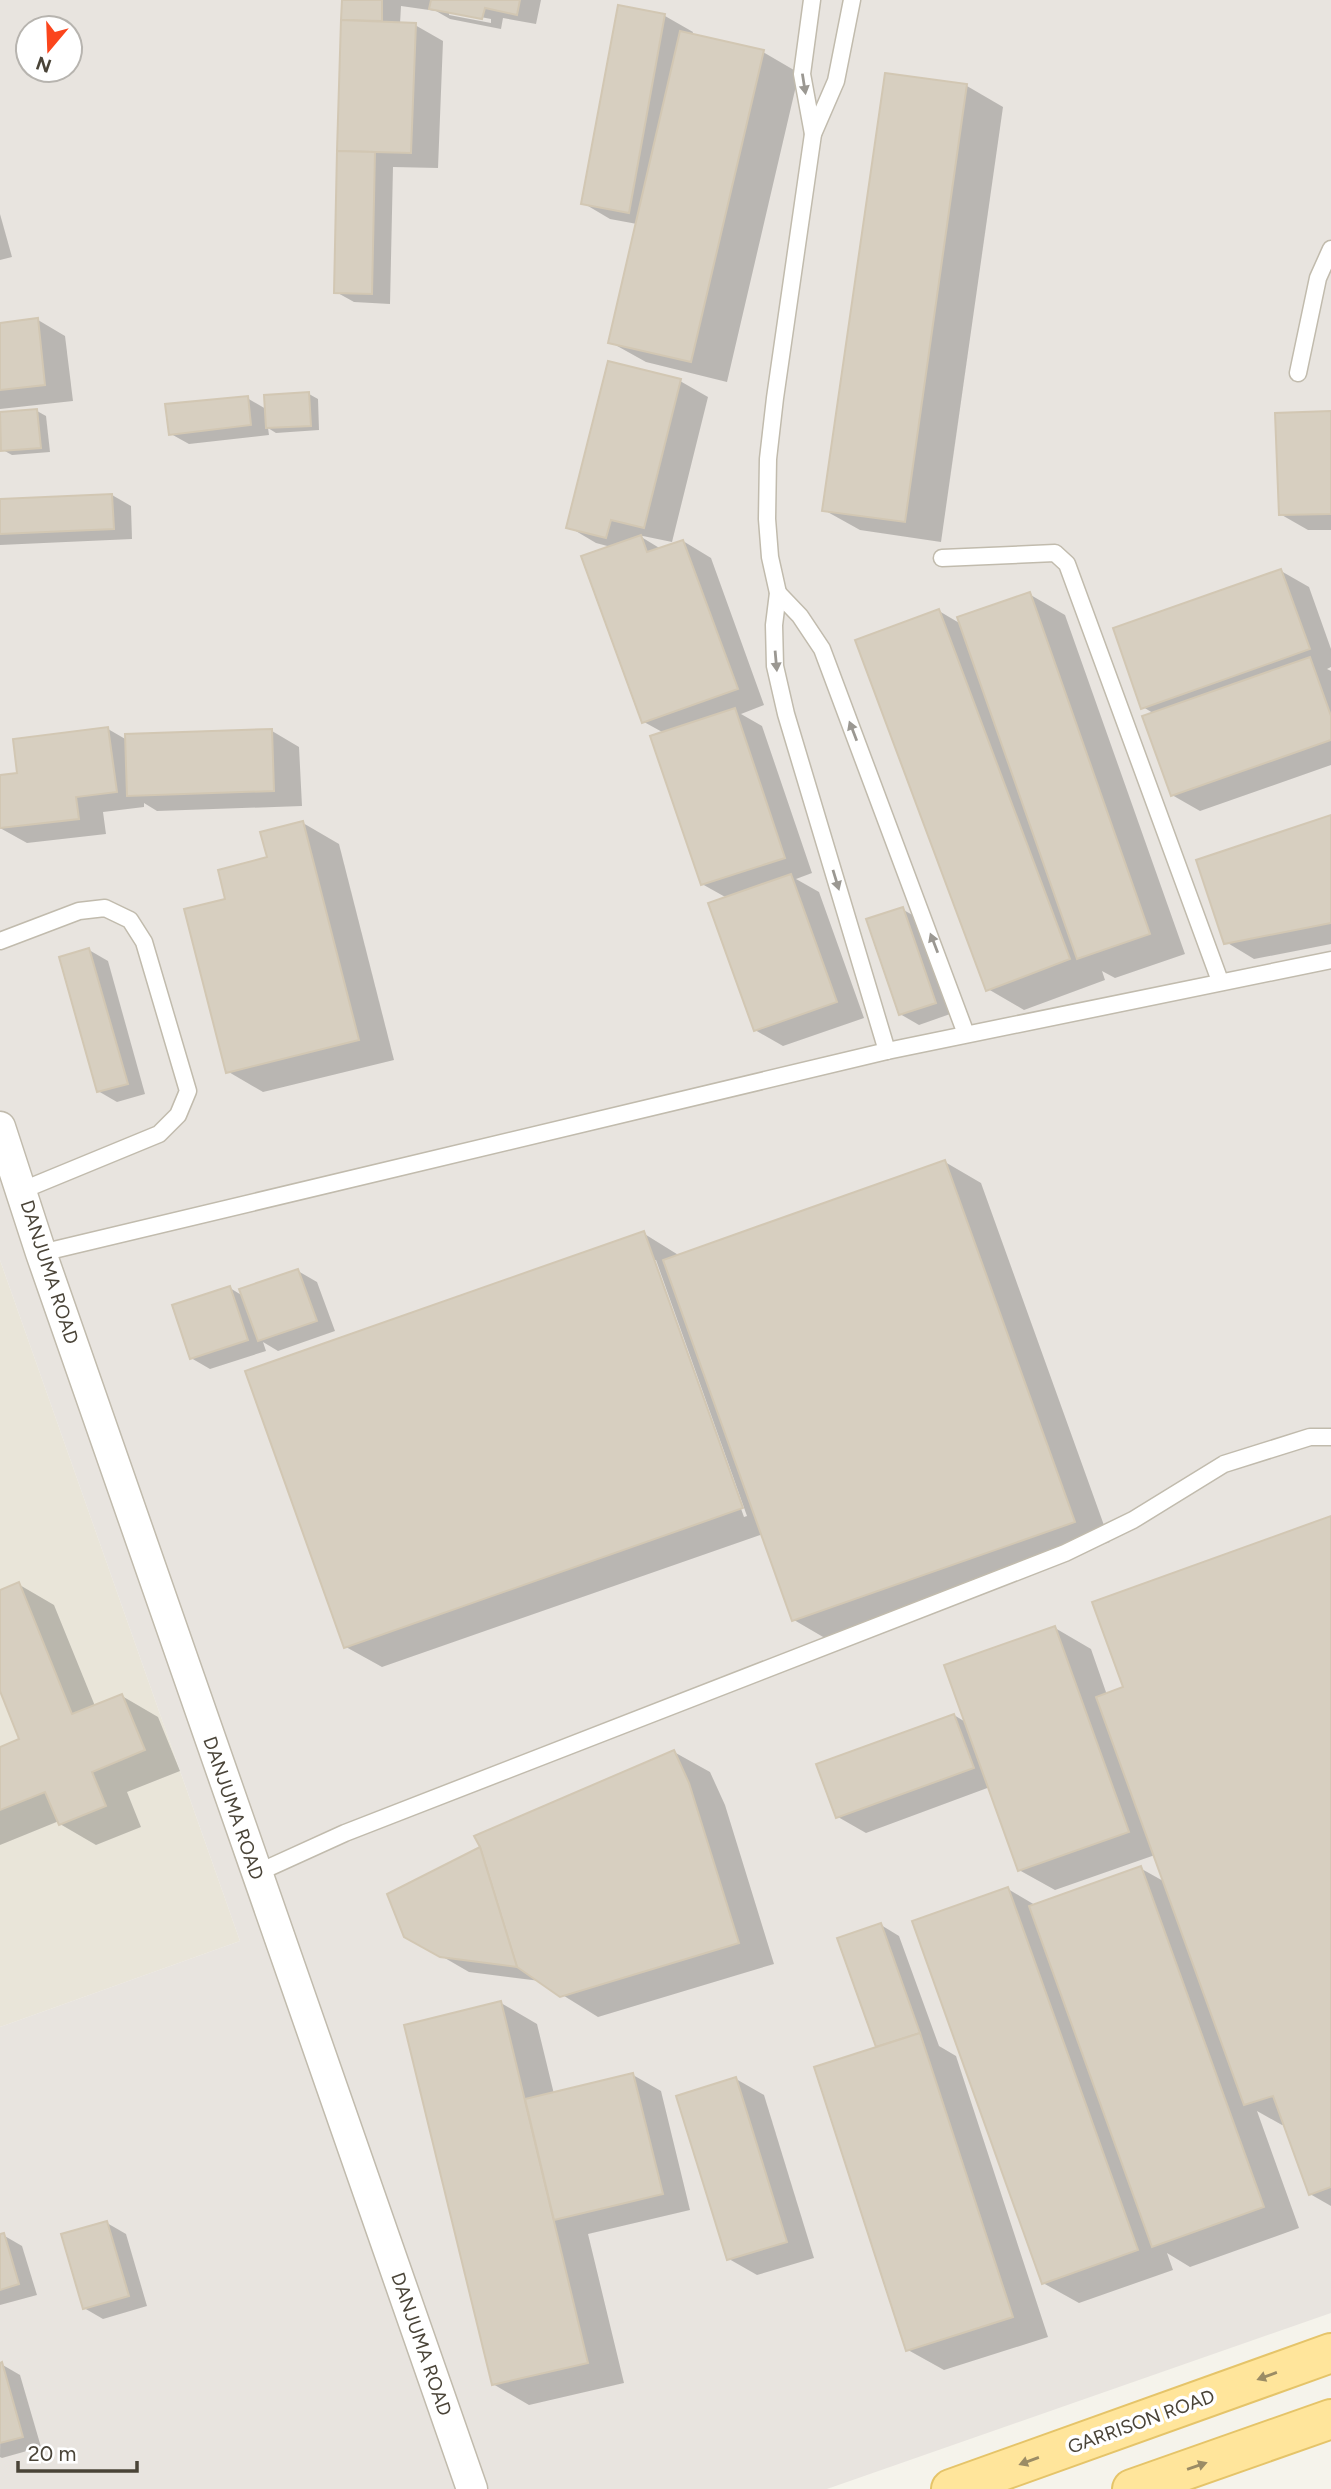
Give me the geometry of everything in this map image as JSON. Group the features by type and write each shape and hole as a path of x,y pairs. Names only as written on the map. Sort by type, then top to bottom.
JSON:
{"main road":[{"name":"GARRISON ROAD","path":"951,2489 1331,2353"},
{"path":"1132,2489 1331,2419"}],"street":[{"name":"DANJUMA ROAD","path":"0,1127 41,1253 472,2489"}],"lane":[{"path":"812,0 802,74 813,134"},
{"path":"852,0 836,81 813,134 768,459 769,544 778,593 774,625 775,666 786,714 887,1051"},
{"path":"1298,373 1318,278 1331,248"},
{"path":"942,558 1055,553 1067,564 1220,981"},
{"path":"778,593 800,616 822,649 967,1034"},
{"path":"0,941 79,911 105,908 130,920 144,942 188,1091 178,1115 159,1133 23,1191"},
{"path":"41,1253 887,1051 1331,960"},
{"path":"257,1874 345,1833 1065,1553 1133,1520 1224,1464 1310,1437 1331,1437"}],"shaded area":[{"path":"0,0 1331,0 1331,2313 827,2489 0,2489 0,2027 240,1941 0,1260"},
{"path":"0,1260 240,1941 0,2027"}],"building":[{"path":"342,0 382,0 382,21 341,20"},
{"path":"431,0 520,0 517,15 485,8 482,19 429,9"},
{"path":"618,5 665,14 629,213 581,204"},
{"path":"341,20 416,23 411,153 337,151"},
{"path":"680,31 764,50 691,362 608,343"},
{"path":"885,73 967,84 905,522 822,511"},
{"path":"337,151 375,152 372,294 334,293"},
{"path":"38,318 45,385 0,390 0,323"},
{"path":"608,361 681,379 644,528 611,520 606,538 566,528"},
{"path":"309,392 311,426 266,428 264,395"},
{"path":"248,396 251,425 169,435 165,404"},
{"path":"37,409 41,448 1,451 0,412"},
{"path":"1331,411 1331,514 1279,515 1275,413"},
{"path":"112,494 114,529 0,534 0,499"},
{"path":"641,535 647,552 683,540 738,689 642,723 581,556"},
{"path":"1281,569 1310,649 1141,709 1113,628"},
{"path":"1030,592 1150,934 1077,959 957,617"},
{"path":"939,609 1070,959 986,991 855,640"},
{"path":"1310,657 1331,716 1331,740 1171,796 1142,716"},
{"path":"735,708 785,858 701,885 650,736"},
{"path":"108,727 117,792 76,797 79,819 0,828 0,775 17,773 13,739"},
{"path":"272,729 274,791 127,796 125,734"},
{"path":"1331,815 1331,923 1224,944 1196,860"},
{"path":"303,821 359,1040 226,1073 184,909 225,899 218,870 267,857 260,832"},
{"path":"791,874 837,1002 754,1031 708,903"},
{"path":"903,907 936,1003 899,1015 866,919"},
{"path":"89,948 128,1084 97,1092 59,957"},
{"path":"945,1160 1075,1522 792,1621 663,1260"},
{"path":"644,1231 743,1508 344,1648 245,1371"},
{"path":"298,1269 317,1321 258,1341 239,1289"},
{"path":"230,1286 248,1340 190,1359 172,1305"},
{"path":"1331,1516 1331,2187 1309,2195 1273,2096 1244,2105 1096,1697 1123,1687 1092,1602"},
{"path":"19,1582 72,1714 122,1694 145,1750 92,1772 106,1806 59,1825 45,1792 0,1810 0,1747 19,1739 0,1691 0,1590"},
{"path":"1055,1626 1129,1832 1018,1871 944,1665"},
{"path":"954,1714 974,1768 836,1818 816,1764"},
{"path":"674,1750 689,1783 739,1943 560,1997 517,1967 480,1847 474,1836"},
{"path":"480,1847 517,1967 440,1957 404,1937 387,1894"},
{"path":"1141,1866 1264,2207 1152,2247 1029,1906"},
{"path":"1008,1887 1138,2250 1042,2284 912,1921"},
{"path":"881,1923 920,2033 876,2047 837,1938"},
{"path":"501,2001 588,2363 492,2385 404,2025"},
{"path":"920,2033 1013,2317 906,2351 814,2067"},
{"path":"633,2073 663,2194 554,2220 525,2099"},
{"path":"736,2077 787,2242 727,2260 676,2096"},
{"path":"107,2221 129,2296 83,2309 61,2234"},
{"path":"4,2233 19,2284 0,2290 0,2234"},
{"path":"2,2362 23,2437 0,2443 0,2363"}]}
